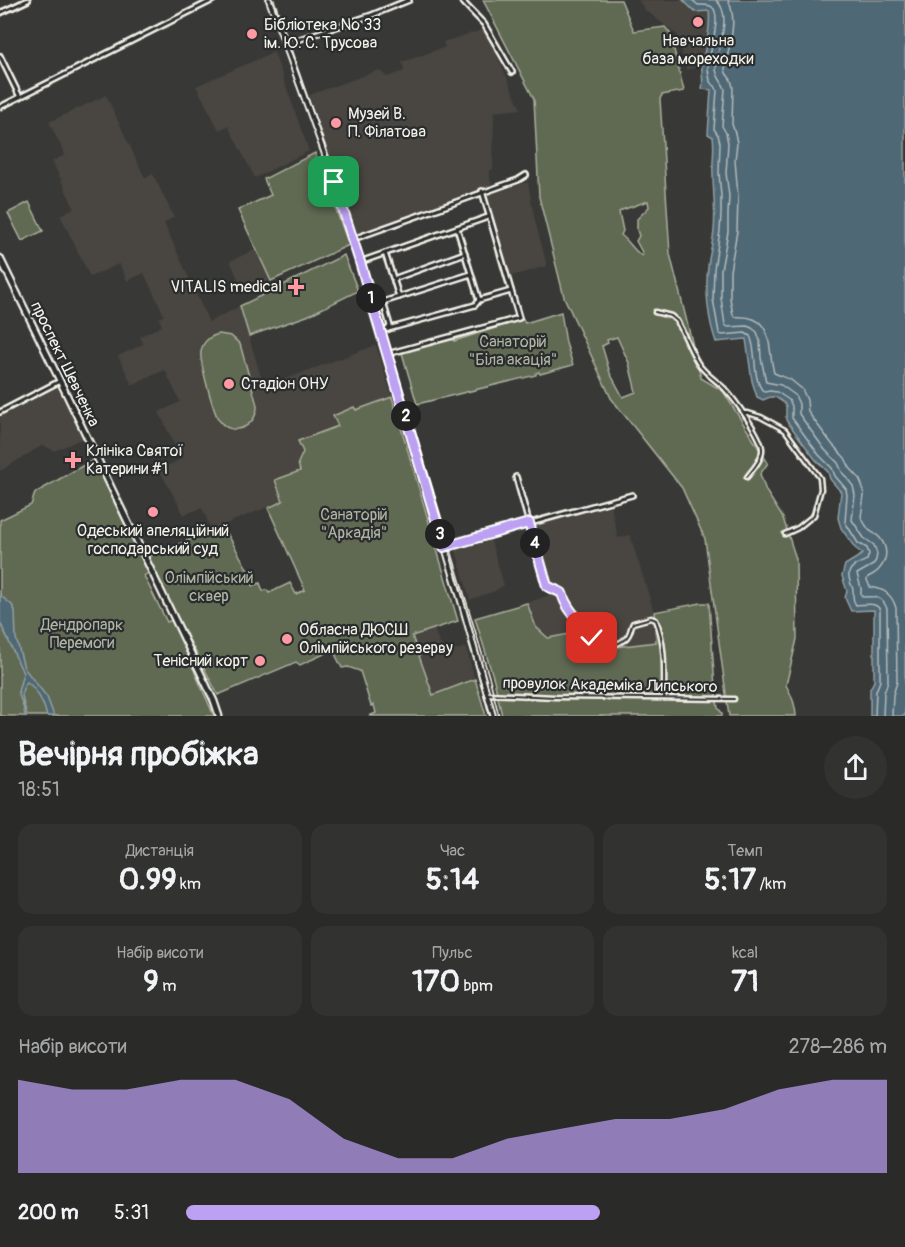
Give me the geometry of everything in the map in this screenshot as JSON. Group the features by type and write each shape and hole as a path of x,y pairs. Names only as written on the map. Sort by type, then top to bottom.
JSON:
{"main road":[{"name":"проспект Шевченка","path":"0,258 219,716"},
{"name":"проспект Шевченка","path":"217,708 224,716"}],"street":[{"path":"0,13 28,0"},
{"path":"0,107 213,0"},
{"path":"269,0 331,171 360,262 493,716"},
{"path":"285,44 409,0"},
{"path":"461,0 484,24 512,72"},
{"path":"0,56 20,97"},
{"path":"352,239 518,180 526,175"},
{"path":"387,354 519,318 482,192"},
{"path":"360,262 488,217"},
{"path":"457,228 479,300"},
{"path":"395,279 465,253"},
{"path":"385,254 399,297"},
{"path":"388,329 390,326 383,302 471,274"},
{"path":"381,331 475,304 479,300 511,291"},
{"path":"655,312 671,316 677,321 698,363 709,377 724,388 754,430 762,449 759,460 747,477"},
{"path":"0,412 60,381"},
{"path":"744,413 761,417 785,430 820,478 821,489 813,515 798,528 784,534"},
{"path":"516,477 547,586 562,593 568,608 592,638 607,645 617,644 626,639 633,622 651,618 656,620 660,629 663,652 664,698"},
{"path":"444,547 632,495"},
{"name":"провулок Академіка Липського","path":"487,694 734,699"}],"shaded area":[{"name":"Навчальна база мореходки","path":"638,0 711,0 732,60 686,70 677,35 645,10"},
{"path":"485,29 521,109 494,112 493,169 490,171 493,187 354,237 309,95 379,70 387,77 404,71 402,62 445,47 443,42"},
{"path":"274,52 309,151 255,178 228,126 219,130 196,86"},
{"path":"106,95 145,178 153,174 174,217 164,223 209,322 240,306 264,387 376,345 392,397 333,416 338,426 299,441 303,453 298,463 300,471 293,474 283,501 211,530 202,508 183,515 159,470 181,459 159,412 180,402 165,370 132,385 118,356 143,344 140,336 162,326 159,318 164,315 144,273 127,281 119,264 90,277 60,215 74,208 52,161 65,155 49,122"},
{"path":"528,182 547,266 509,277 486,195"},
{"path":"256,249 271,281 245,294 230,261"},
{"path":"60,382 86,437 54,451 43,445 0,471 0,415"},
{"path":"611,506 618,538 630,535 654,612 657,642 575,652 568,634 548,638 536,627 527,603 549,595 526,527"},
{"path":"490,538 504,585 495,591 470,600 455,548"},
{"path":"434,628 439,642 448,652 466,647 475,679 433,695 412,636"}],"green space":[{"path":"483,0 621,0 634,31 665,27 670,33 684,91 662,95 660,99 670,254 701,378 723,391 768,463 760,474 766,491 783,518 796,559 797,639 786,685 793,700 796,716 729,716 705,539 682,488 611,398 564,297 539,197 534,99","holes":["648,201 649,207 637,219 639,236 636,241 642,256 621,235 623,231 619,212","617,337 629,363 636,392 623,397 610,373 602,346 608,343 607,340"]},
{"path":"315,153 349,245 271,281 238,210 271,195 264,179"},
{"path":"29,202 43,231 22,241 8,213"},
{"path":"344,255 358,291 307,316 249,336 240,306"},
{"name":"Санаторій \"Біла акація\"","path":"561,312 566,343 573,365 417,404 402,353 452,338 454,341 523,319 525,323"},
{"name":"Стадіон ОНУ","path":"219,334 231,336 240,344 257,405 253,419 243,428 231,429 219,420 202,365 203,345 210,338"},
{"name":"Санаторій \"Аркадія\"","path":"392,397 458,621 412,636 433,695 475,679 486,716 369,716 376,713 374,705 371,706 360,671 348,667 342,668 333,650 300,665 296,662 218,695 145,558 223,526 249,572 253,586 260,583 263,591 267,590 269,593 290,583 296,594 305,590 268,508 283,501 275,480 300,471 298,463 303,452 298,441 338,426 333,416 354,407 356,410"},
{"name":"Дендропарк Перемоги","path":"96,458 150,572 144,576 167,622 172,620 214,716 0,716 0,520 31,505 35,493"},
{"path":"527,603 536,627 548,638 569,634 575,652 656,642 654,612 709,603 715,687 718,708 722,716 502,716 494,680 475,618"}],"water":[{"path":"683,0 905,0 905,716 870,716 870,689 874,681 874,610 851,611 845,598 847,591 842,576 845,565 863,554 855,548 841,528 838,518 841,492 830,479 828,472 815,459 786,420 784,403 775,397 763,400 757,397 752,381 746,339 716,342 713,333 707,286 715,223 714,142 713,137 708,134 711,90 702,89 702,65 709,11 695,12"},
{"path":"0,594 15,611 16,638 24,668 47,697 54,716 47,716 40,697 27,682 22,690 27,716 25,716 18,692 23,673 0,622"}],"tram line":[{"path":"274,0 364,261 499,716"},
{"path":"469,643 491,716"}],"place":[{"name":"Навчальна база мореходки","path":"698,22"},
{"name":"Бібліотека № 33 ім. Ю. С. Трусова","path":"252,34"},
{"name":"Музей В. П. Філатова","path":"336,123"},
{"name":"VITALIS medical","path":"296,287"},
{"name":"Стадіон ОНУ","path":"229,384"},
{"name":"Клініка Святої Катерини #1","path":"73,460"},
{"name":"Одеський апеляційний господарський суд","path":"153,512"},
{"name":"Обласна ДЮСШ Олімпійського резерву","path":"287,639"},
{"name":"Тенісний корт","path":"260,661"}],"route":[{"path":"334,182 360,262 444,547 529,523 547,586 549,589 562,593 568,608 592,638"}],"park label":[{"name":"Олімпійський сквер","path":"209,587"}]}
